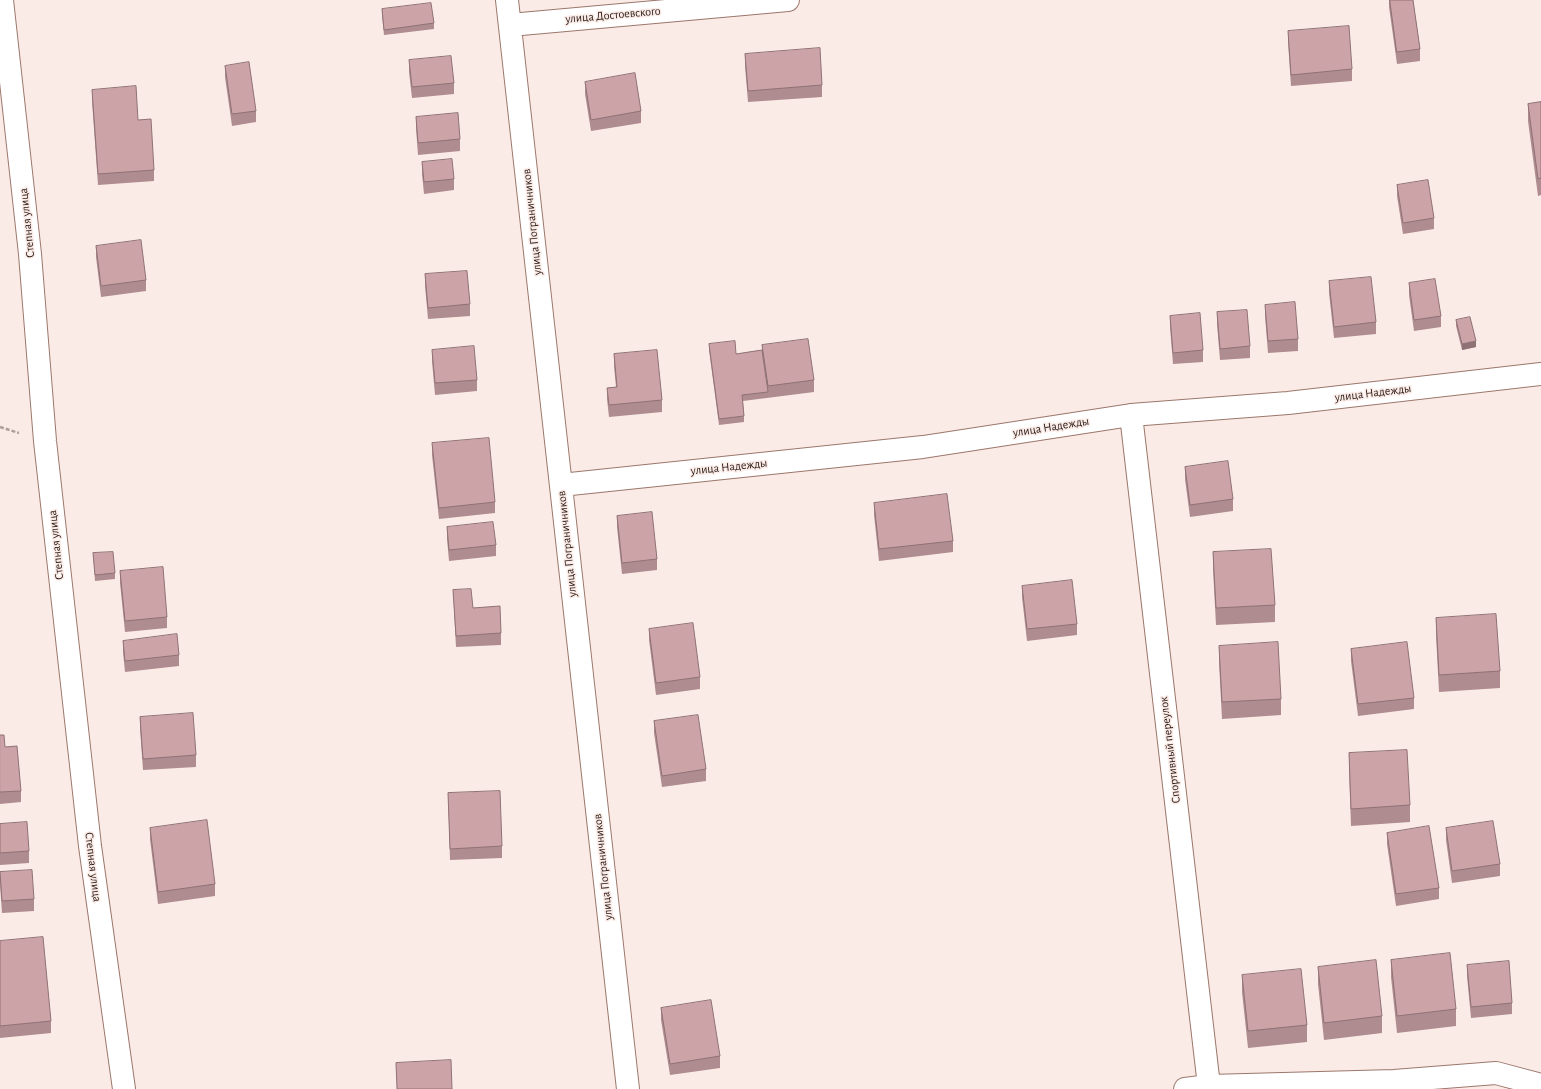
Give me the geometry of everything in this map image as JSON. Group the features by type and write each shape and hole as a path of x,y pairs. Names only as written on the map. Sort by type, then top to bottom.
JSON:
{"street":[{"name":"Степная улица","path":"2,0 30,254 45,441 90,846 124,1089"},
{"name":"улица Пограничников","path":"507,0 628,1089"},
{"name":"улица Достоевского","path":"510,24 788,0"},
{"name":"улица Надежды","path":"561,485 923,447 1131,415 1288,403 1541,374"},
{"name":"Спортивный переулок","path":"1131,415 1209,1086"},
{"path":"1185,1089 1209,1086 1394,1081 1496,1073 1541,1084"}],"building":[{"path":"1390,0 1413,0 1420,49 1397,52"},
{"path":"431,3 434,23 384,30 382,9"},
{"path":"1349,26 1352,69 1291,75 1288,31"},
{"path":"820,48 822,85 748,91 745,54"},
{"path":"451,56 454,83 412,87 409,60"},
{"path":"249,62 256,111 232,114 225,66"},
{"path":"635,73 641,111 591,120 585,82"},
{"path":"136,86 138,120 151,119 154,170 98,174 92,90"},
{"path":"1541,102 1541,178 1538,179 1528,104"},
{"path":"458,113 460,139 418,143 416,117"},
{"path":"452,159 454,179 424,182 422,162"},
{"path":"1428,180 1434,218 1403,223 1397,185"},
{"path":"141,240 146,280 101,286 96,246"},
{"path":"467,271 470,304 428,308 425,274"},
{"path":"1371,277 1376,322 1334,327 1329,281"},
{"path":"1435,279 1441,316 1414,320 1409,283"},
{"path":"1295,302 1298,339 1268,341 1265,305"},
{"path":"1247,310 1250,346 1220,349 1217,312"},
{"path":"1200,313 1203,350 1173,353 1170,316"},
{"path":"1470,317 1476,341 1462,344 1456,320"},
{"path":"808,339 814,380 768,386 762,345"},
{"path":"735,341 736,354 762,350 768,392 742,395 744,416 719,419 709,344"},
{"path":"474,346 477,380 435,383 432,350"},
{"path":"657,350 662,400 609,405 607,388 617,387 614,354"},
{"path":"489,438 495,502 439,508 432,443"},
{"path":"1228,461 1233,499 1190,505 1185,467"},
{"path":"947,494 953,541 879,549 874,503"},
{"path":"652,512 657,559 622,563 617,516"},
{"path":"493,522 496,545 449,550 447,527"},
{"path":"1271,549 1275,605 1216,608 1213,552"},
{"path":"113,552 115,573 95,575 93,553"},
{"path":"163,567 167,617 125,621 120,571"},
{"path":"1072,580 1077,624 1027,629 1022,586"},
{"path":"471,589 473,608 500,606 501,633 456,636 453,590"},
{"path":"1496,614 1500,671 1439,675 1436,618"},
{"path":"693,623 700,677 656,683 649,629"},
{"path":"177,634 179,655 125,661 123,641"},
{"path":"1278,642 1281,699 1222,702 1219,646"},
{"path":"1407,642 1414,698 1358,704 1351,649"},
{"path":"193,713 196,755 143,759 140,717"},
{"path":"698,715 706,769 662,776 654,721"},
{"path":"0,735 4,735 5,747 17,746 21,791 0,792"},
{"path":"1407,750 1410,805 1351,809 1349,753"},
{"path":"500,791 502,846 450,849 448,793"},
{"path":"207,820 215,884 158,892 150,828"},
{"path":"1493,821 1500,864 1452,871 1446,828"},
{"path":"27,822 29,851 0,853 0,824"},
{"path":"1429,826 1439,888 1396,894 1387,833"},
{"path":"32,870 34,899 2,901 0,872"},
{"path":"43,937 51,1021 0,1026 0,941"},
{"path":"1450,953 1456,1009 1397,1016 1391,960"},
{"path":"1376,960 1382,1016 1324,1023 1318,967"},
{"path":"1509,961 1512,1003 1471,1007 1467,965"},
{"path":"1301,969 1307,1025 1248,1031 1242,975"},
{"path":"711,1000 720,1056 670,1064 661,1008"},
{"path":"451,1060 452,1089 397,1089 396,1063"}]}
